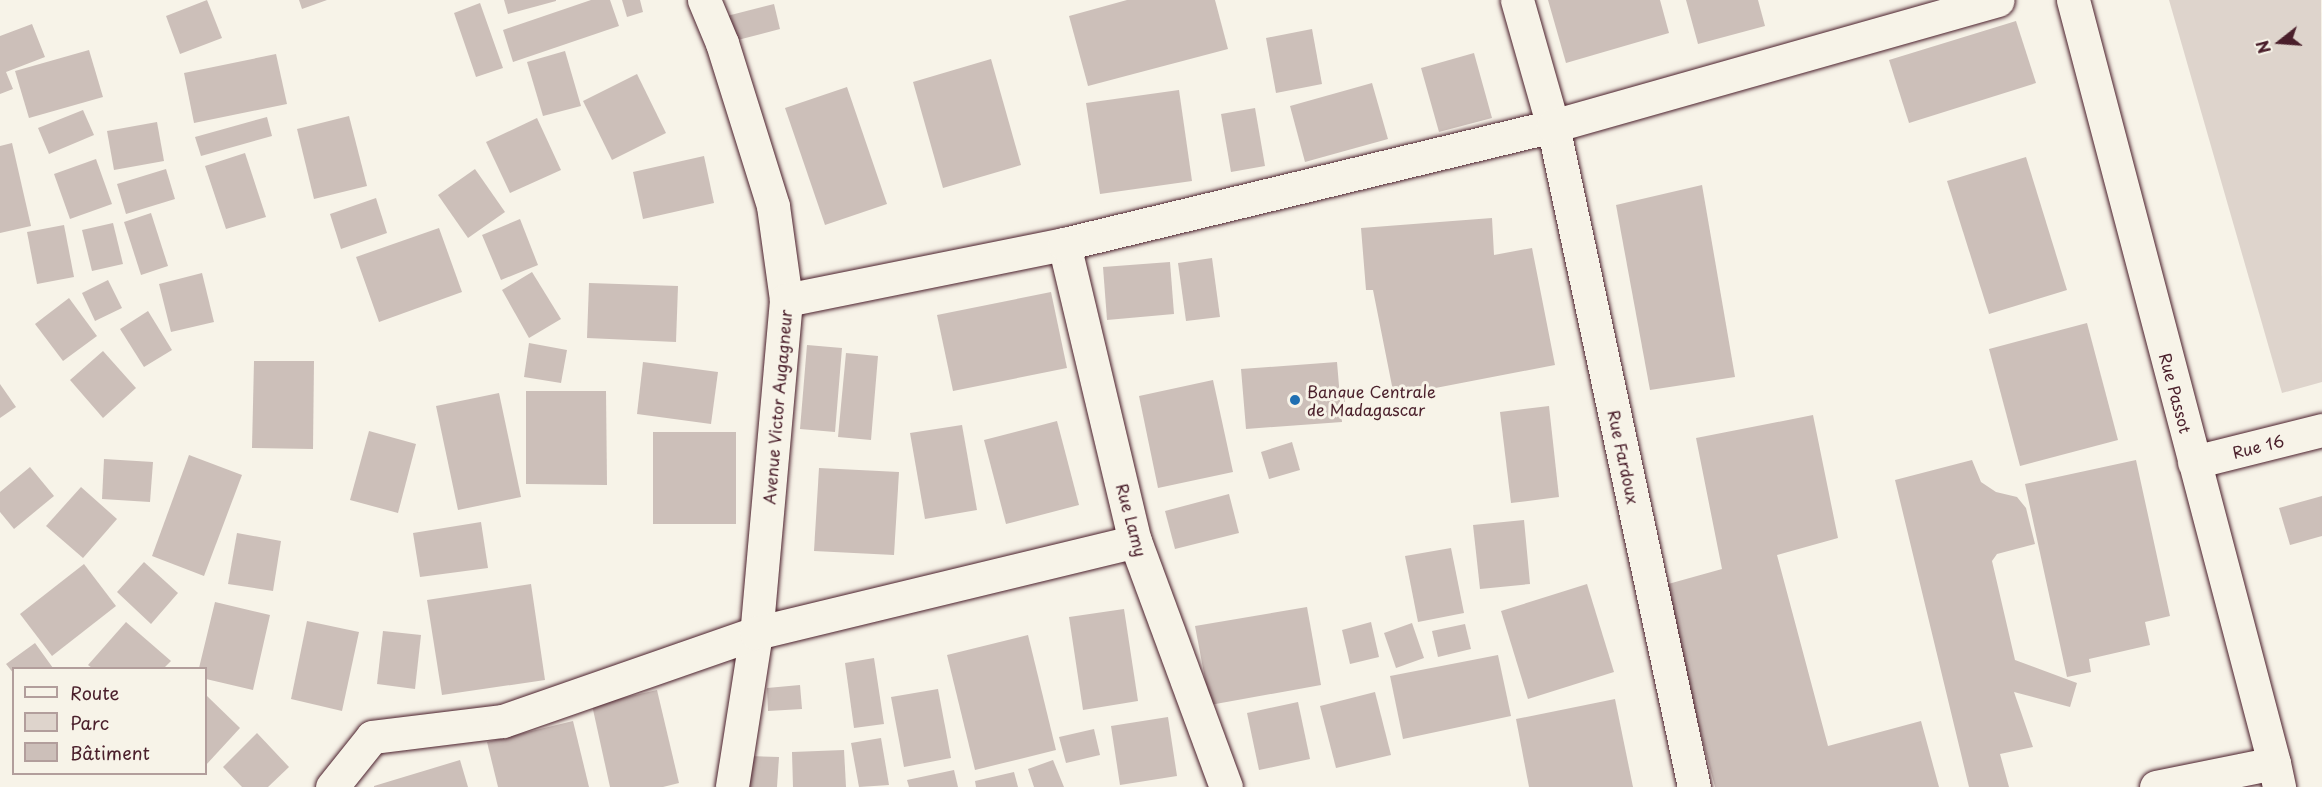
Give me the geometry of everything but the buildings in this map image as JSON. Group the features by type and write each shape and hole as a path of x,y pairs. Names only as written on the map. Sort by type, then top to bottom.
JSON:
{"street":[{"name":"Avenue Victor Augagneur","path":"704,0 722,43 773,206 786,300 756,633 732,787"},
{"name":"Rue Fardoux","path":"1517,0 1553,126 1694,787"},
{"path":"786,300 1064,244 1553,126 1997,0"},
{"name":"Rue Passot","path":"2073,0 2276,775"},
{"name":"Rue Lamy","path":"1064,244 1135,541 1226,787"},
{"name":"Rue 16","path":"2194,462 2322,430"},
{"path":"332,787 372,737 503,721 756,633 1135,541"},
{"path":"2156,787 2276,775"}],"green space":[{"path":"2169,0 2321,0 2322,382 2282,393"}],"place":[{"name":"Banque Centrale de Madagascar","path":"1295,400"}]}
